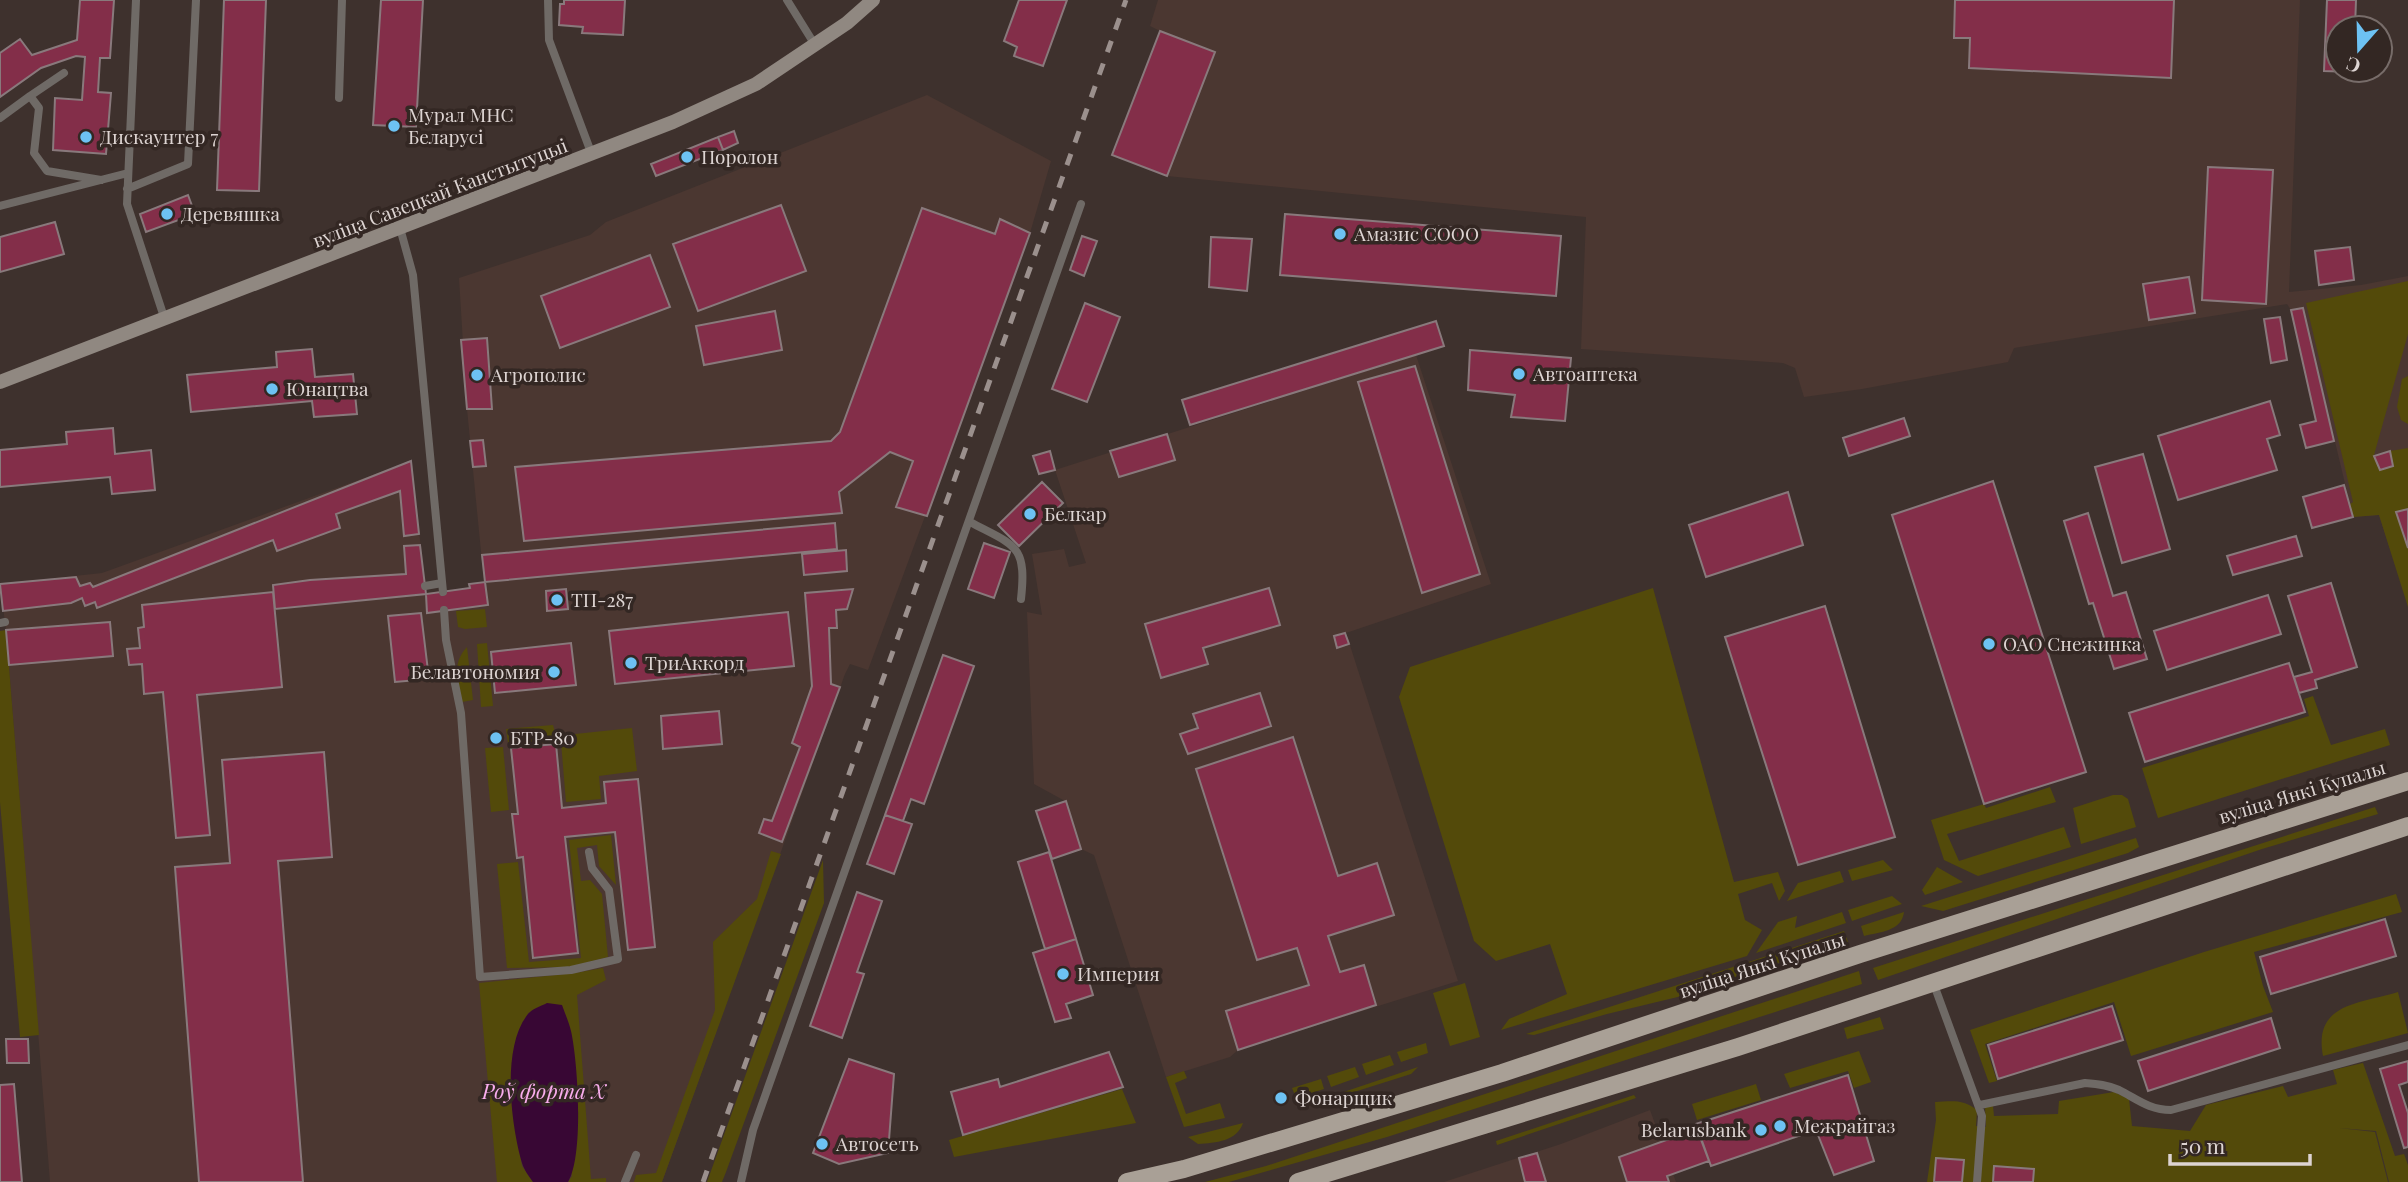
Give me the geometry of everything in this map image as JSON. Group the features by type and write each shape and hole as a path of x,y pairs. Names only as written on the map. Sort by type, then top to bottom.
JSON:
{"main road":[{"name":"вуліца Савецкай Канстытуцыі","path":"0,382 673,122 756,84 847,23 873,0"},
{"name":"вуліца Янкі Купалы","path":"1127,1182 1184,1169 1489,1077 1860,954 2408,781"},
{"path":"1298,1182 1727,1050 2408,826"}],"lane":[{"path":"136,0 127,204 165,320"},
{"path":"127,189 188,164 196,0"},
{"path":"339,98 342,0"},
{"path":"548,0 549,40 592,155"},
{"path":"787,0 815,45"},
{"path":"0,118 64,73"},
{"path":"30,96 39,108 34,153 47,171 102,180"},
{"path":"0,206 128,173"},
{"path":"741,1182 750,1140 1081,204"},
{"path":"400,228 413,275 443,587 425,586"},
{"path":"970,522 1004,540 1018,554 1023,565 1021,599"},
{"path":"444,610 446,640 461,713 480,977 571,970 618,959 610,890 592,868 589,852"},
{"path":"1933,982 1980,1105 1983,1127 1977,1182"},
{"path":"1980,1105 2085,1083 2102,1084 2117,1089 2157,1110 2171,1110 2408,1045"},
{"path":"625,1182 636,1155"}],"shaded area":[{"path":"1158,0 2300,0 2289,292 2361,285 2408,276 2408,604 2379,515 2353,517 2303,308 2291,310 2287,304 2014,348 2008,362 1804,397 1795,368 1783,363 1581,349 1586,217 1167,176 1112,155 1160,31 1150,26"},
{"path":"927,95 1051,161 1030,233 868,670 850,664 845,674 662,1182 50,1182 6,630 0,584 102,573 411,461 426,593 470,588 469,584 484,582 467,409 459,278 590,235 606,222"},
{"path":"2408,281 2408,334 2374,455 2380,470 2393,466 2390,451 2408,448 2408,509 2397,513 2408,548 2408,607 2379,515 2353,517 2350,504 2353,502 2306,303"},
{"path":"1416,355 1491,584 1346,633 1458,981 1238,1050 1230,1057 1166,1077 1094,855 1081,849 1065,801 1034,784 1027,612 1042,615 1032,554 1064,549 1069,567 1086,563 1055,470"},
{"path":"2408,376 2408,424 2401,420 2397,407 2402,379"},
{"path":"1653,588 1734,882 1778,872 1785,891 1779,901 1772,883 1738,894 1745,920 1762,930 1747,956 1501,1030 1509,1019 1567,994 1550,944 1496,961 1474,941 1399,697 1410,667"},
{"path":"485,609 487,627 458,627 456,611"},
{"path":"6,630 39,1035 20,1037 0,802 0,631"},
{"path":"487,643 493,706 481,707 477,644"},
{"path":"467,647 473,700 462,702 457,667"},
{"path":"2313,696 2331,745 2385,729 2390,745 2158,818 2142,768 2309,716 2304,699"},
{"path":"553,725 556,736 632,728 637,771 599,776 601,799 566,802 561,742 508,743 506,729"},
{"path":"503,747 509,810 491,812 485,748"},
{"path":"2050,787 2056,802 1947,834 1959,861 2064,827 2071,847 1978,876 1944,860 1931,820 1984,804 1986,808"},
{"path":"2113,795 2122,795 2128,799 2136,827 2081,844 2073,808"},
{"path":"2375,807 2378,814 2262,849 1878,980 1873,968"},
{"path":"611,835 616,885 599,866 597,845 577,848 581,881 590,880 602,894 608,957 570,967 507,968 497,864 518,862 529,962 581,958 569,840"},
{"path":"2136,838 2139,847 2128,853 1943,911 1921,906"},
{"path":"771,851 781,854 662,1182 634,1182 636,1175 656,1173 715,1010 713,942 757,899"},
{"path":"823,860 824,903 722,1182 707,1182"},
{"path":"1883,860 1893,870 1852,881 1848,870"},
{"path":"1937,867 1963,882 1925,895 1922,890"},
{"path":"1840,871 1844,882 1787,901 1798,883"},
{"path":"2396,894 2402,912 2254,952 2273,1012 2131,1056 2114,1002 1985,1044 1997,1081 1989,1083 1970,1030 2204,952"},
{"path":"1892,896 1902,904 1852,921 1848,910"},
{"path":"1842,912 1846,923 1756,953 1778,922 1797,916 1795,928"},
{"path":"1904,912 1895,927 1864,936 1861,926"},
{"path":"1844,931 1848,942 1758,969 1686,995 1534,1035 1526,1034"},
{"path":"603,968 606,980 577,995 591,1179 606,1178 606,1182 568,1182 572,1176 529,1012 518,1032 512,1065 512,1104 522,1166 533,1182 497,1182 479,983"},
{"path":"1859,971 1862,984 1387,1137 1229,1182 1205,1182 1266,1166"},
{"path":"1465,983 1480,1037 1450,1046 1433,993"},
{"path":"2398,992 2408,1033 2323,1056 2325,1025 2332,1016 2354,1004"},
{"path":"1880,1017 1884,1029 1847,1039 1844,1028"},
{"path":"1426,1043 1428,1053 1401,1062 1397,1052"},
{"path":"1859,1051 1871,1082 1854,1088 1848,1071 1790,1088 1784,1074"},
{"path":"1390,1055 1394,1065 1366,1075 1362,1064"},
{"path":"2363,1063 2395,1156 2404,1154 2408,1165 2408,1182 2389,1182 2376,1131 2339,1128 2375,1132 2388,1182 1927,1182 1936,1120 1935,1102 1967,1104 1977,1110 1976,1126 1986,1127 1985,1107 1993,1106 1994,1116 2058,1114 2059,1101 2114,1092 2129,1099 2132,1126 2190,1131 2206,1105 2283,1086 2288,1097 2337,1084 2333,1070"},
{"path":"1355,1067 1359,1077 1331,1087 1327,1076"},
{"path":"1418,1067 1411,1074 1299,1107"},
{"path":"1184,1071 1187,1078 1175,1083 1186,1114 1220,1103 1225,1118 1184,1127 1166,1077"},
{"path":"1321,1079 1324,1089 1296,1098 1292,1088"},
{"path":"1756,1084 1761,1100 1697,1120 1692,1104"},
{"path":"1122,1089 1136,1123 954,1157 949,1140"},
{"path":"1634,1095 1636,1098 1497,1145 1496,1141"},
{"path":"1650,1110 1676,1182 1444,1182 1561,1144"},
{"path":"1243,1123 1236,1134 1219,1142 1198,1144 1188,1137"}],"water":[{"name":"Роў форта X","path":"547,1003 562,1005 571,1031 576,1064 578,1131 573,1169 568,1182 533,1182 522,1163 514,1128 511,1066 514,1046 520,1028 530,1012"}],"building":[{"path":"80,0 114,0 110,58 100,58 98,92 111,93 106,154 53,150 55,98 82,100 85,57 76,56 41,68 0,97 0,53 20,39 32,55 77,40"},
{"path":"224,0 266,0 259,191 217,190"},
{"path":"381,0 423,0 416,127 373,125"},
{"path":"564,0 625,0 623,35 582,33 583,27 559,25 560,4 564,4"},
{"path":"1019,0 1067,0 1043,66 1014,56 1017,47 1004,41"},
{"path":"1955,0 2174,0 2171,78 1969,68 1970,38 1954,38"},
{"path":"2327,0 2356,0 2356,14 2326,14"},
{"path":"1160,31 1215,52 1167,176 1112,155"},
{"path":"734,131 738,143 723,150 718,137"},
{"name":"Поролон","path":"718,137 723,150 656,176 651,164"},
{"path":"2208,167 2273,170 2266,304 2202,300"},
{"name":"Деревяшка","path":"188,195 195,214 146,232 140,214"},
{"path":"781,205 806,271 698,311 673,244"},
{"path":"922,208 995,234 1000,219 1030,233 927,516 896,507 913,461 890,452 839,492 842,513 524,541 515,467 831,441 840,432"},
{"path":"1285,214 1561,236 1556,296 1280,275"},
{"path":"55,222 64,254 0,272 0,237"},
{"path":"1082,236 1097,241 1084,276 1070,270"},
{"path":"1211,237 1252,239 1247,291 1209,287"},
{"path":"2350,247 2354,280 2319,285 2315,251"},
{"path":"650,255 670,307 560,348 541,296"},
{"path":"2189,277 2195,313 2149,320 2143,284"},
{"path":"1085,303 1120,317 1087,402 1052,389"},
{"path":"2303,308 2334,441 2306,448 2300,425 2316,421 2291,310"},
{"path":"775,311 782,350 704,365 696,326"},
{"path":"2280,317 2287,360 2271,363 2264,319"},
{"path":"1436,321 1444,346 1190,425 1182,400"},
{"path":"487,338 492,409 467,409 461,340"},
{"name":"Юнацтва","path":"312,349 315,377 353,374 357,414 314,417 312,401 191,412 187,375 277,367 276,352"},
{"name":"Автоаптека","path":"1470,350 1571,358 1565,421 1511,417 1515,395 1468,390"},
{"path":"1415,366 1480,574 1422,593 1358,382"},
{"path":"2270,401 2280,435 2267,439 2277,470 2178,500 2158,436"},
{"path":"1904,418 1910,436 1849,456 1843,438"},
{"path":"113,428 115,454 151,450 155,490 112,494 110,477 0,487 0,450 67,444 66,432"},
{"path":"1167,434 1175,460 1119,477 1110,451"},
{"path":"483,440 486,466 473,467 470,441"},
{"path":"1050,451 1055,470 1039,474 1033,456"},
{"path":"2390,451 2393,466 2380,470 2374,456"},
{"path":"2143,454 2170,549 2122,563 2095,467"},
{"path":"411,461 419,534 404,536 400,491 336,514 340,528 277,551 273,540 97,608 95,602 85,606 82,598 71,603 3,611 0,584 76,577 80,586 90,583 93,587"},
{"name":"ОАО Снежинка","path":"1993,481 2086,772 1984,804 1892,515"},
{"name":"Белкар","path":"1042,482 1063,503 1019,546 998,525"},
{"path":"2344,485 2353,517 2312,528 2303,497"},
{"path":"1788,492 1803,545 1706,577 1689,525"},
{"path":"2408,509 2408,548 2396,512"},
{"path":"2088,513 2113,596 2126,592 2147,659 2114,669 2093,603 2089,604 2064,521"},
{"path":"835,523 837,549 485,582 482,555"},
{"path":"2296,536 2302,556 2233,575 2227,556"},
{"path":"984,543 1010,552 994,598 968,589"},
{"path":"420,545 426,594 275,609 273,585 406,574 404,546"},
{"path":"846,550 847,571 804,575 802,554"},
{"path":"485,582 488,605 427,613 426,594 470,588 469,584"},
{"path":"2331,583 2357,667 2315,680 2317,688 2299,693 2294,677 2312,672 2288,596"},
{"path":"1269,588 1280,625 1203,648 1208,664 1161,678 1145,624"},
{"name":"ТП-287","path":"566,589 568,609 547,611 546,591"},
{"path":"853,589 847,609 836,610 837,628 829,628 831,684 840,687 782,842 759,833 764,819 772,821 800,747 792,743 812,686 805,593"},
{"path":"273,592 282,687 197,695 210,835 176,838 163,692 144,694 142,664 129,665 127,649 140,648 138,628 144,627 142,605"},
{"path":"2268,595 2281,634 2167,670 2154,631"},
{"path":"1825,606 1895,837 1798,865 1725,637"},
{"path":"788,612 794,666 615,684 609,631"},
{"path":"421,613 429,679 395,682 388,616"},
{"path":"110,622 113,656 9,665 6,630"},
{"path":"1345,633 1349,644 1337,648 1334,636"},
{"path":"571,643 576,685 495,693 491,652"},
{"path":"943,655 974,666 924,804 911,799 903,821 885,815"},
{"path":"2289,663 2305,712 2145,762 2129,713"},
{"path":"1260,693 1271,726 1188,754 1180,734 1198,728 1193,714"},
{"path":"719,711 722,744 663,749 661,716"},
{"path":"1293,737 1338,876 1377,863 1394,915 1328,936 1340,972 1364,965 1376,1005 1238,1050 1226,1011 1309,985 1297,948 1257,960 1196,769"},
{"path":"556,744 562,808 606,803 604,782 638,779 655,947 628,950 615,832 565,837 578,953 533,958 523,857 517,858 512,814 518,814 511,748"},
{"path":"324,752 332,857 278,861 303,1182 199,1182 175,867 230,863 222,760"},
{"path":"1066,801 1081,849 1052,859 1036,811"},
{"path":"885,815 912,824 894,874 867,864"},
{"path":"1049,852 1076,939 1045,949 1018,862"},
{"path":"857,892 882,901 857,972 864,974 842,1038 810,1026"},
{"path":"2385,919 2396,956 2271,994 2260,957"},
{"name":"Империя","path":"1076,939 1093,995 1066,1004 1071,1018 1055,1022 1033,953"},
{"path":"2112,1006 2123,1040 1998,1079 1988,1045"},
{"path":"2271,1018 2280,1048 2148,1091 2138,1061"},
{"path":"6,1039 28,1039 29,1063 7,1063"},
{"path":"1109,1052 1123,1087 963,1135 951,1092 998,1079 1000,1087"},
{"path":"849,1059 894,1074 888,1153 839,1164 813,1153"},
{"path":"2408,1061 2408,1082 2399,1085 2408,1113 2408,1147 2404,1148 2380,1069"},
{"name":"Межрайгаз","path":"1848,1075 1874,1161 1834,1175 1816,1130 1711,1166 1696,1124"},
{"path":"14,1084 22,1182 0,1182 0,1085"},
{"path":"1697,1129 1709,1161 1667,1176 1669,1182 1627,1182 1619,1157"},
{"path":"1537,1153 1546,1182 1525,1182 1519,1158"},
{"path":"1936,1158 1964,1160 1962,1182 1934,1182"},
{"path":"1994,1166 2034,1169 2033,1182 1993,1182"}],"railway":[{"path":"703,1182 1126,0"}],"place":[{"name":"Мурал МНС Беларусі","path":"394,126"},
{"name":"Дискаунтер 7","path":"86,137"},
{"name":"Поролон","path":"687,157"},
{"name":"Деревяшка","path":"167,214"},
{"name":"Амазис СООО","path":"1340,234"},
{"name":"Автоаптека","path":"1519,374"},
{"name":"Агрополис","path":"477,375"},
{"name":"Юнацтва","path":"272,389"},
{"name":"Белкар","path":"1030,514"},
{"name":"ТП-287","path":"557,600"},
{"name":"ОАО Снежинка","path":"1989,644"},
{"name":"ТриАккорд","path":"631,663"},
{"name":"Белавтономия","path":"554,672"},
{"name":"БТР-80","path":"496,738"},
{"name":"Империя","path":"1063,974"},
{"name":"Фонарщик","path":"1281,1098"},
{"name":"Межрайгаз","path":"1780,1126"},
{"name":"Belarusbank","path":"1761,1130"},
{"name":"Автосеть","path":"822,1144"}]}
